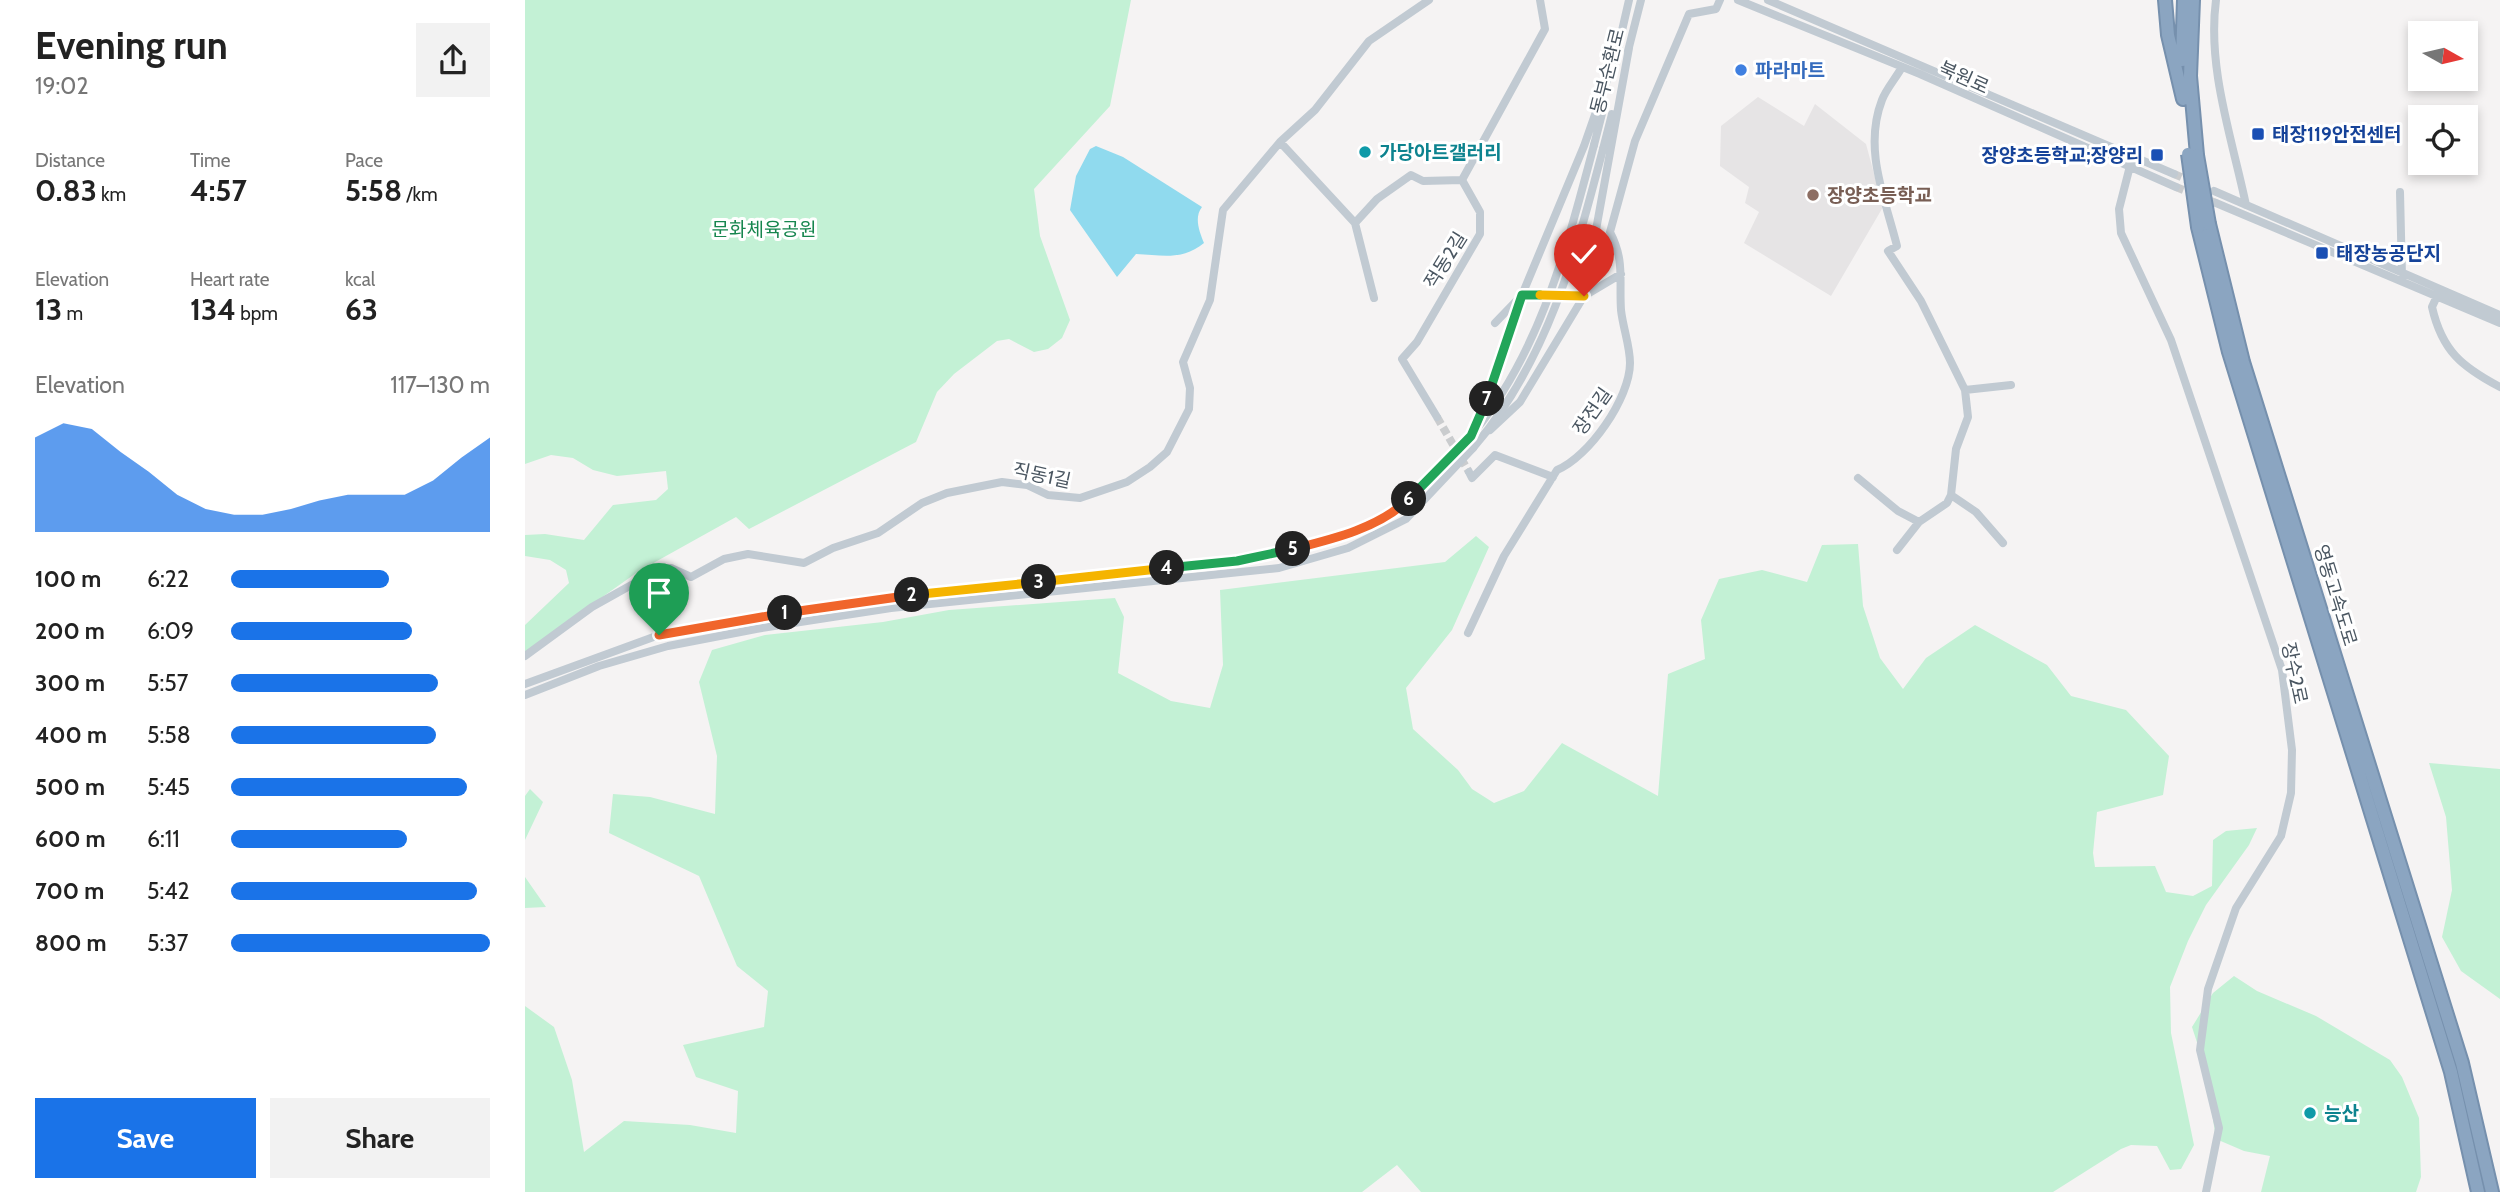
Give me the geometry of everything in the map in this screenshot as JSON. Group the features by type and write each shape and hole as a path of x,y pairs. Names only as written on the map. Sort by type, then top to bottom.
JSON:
{"highway":[{"path":"2165,0 2168,35 2183,99"},
{"name":"영동고속도로","path":"2184,0 2183,99 2204,226 2209,281 2451,1072 2478,1192"},
{"name":"영동고속도로","path":"2192,155 2190,76 2193,0"},
{"name":"영동고속도로","path":"2204,226 2243,362 2462,1063 2492,1192"}],"street":[{"name":"직동1길","path":"525,656 592,607 660,569 671,568 691,577 724,559 748,554 804,564 834,548 878,533 922,503 947,493 1002,482 1027,485 1048,495 1080,498 1127,482 1150,467 1167,452 1189,409 1190,388 1183,362 1210,300 1223,210 1280,142 1315,110 1369,41 1429,0"},
{"path":"1355,223 1377,199 1412,175 1432,182 1462,180 1545,29 1541,0"},
{"name":"동부순환로","path":"1599,147 1629,0"},
{"name":"동부순환로","path":"1599,147 1641,0"},
{"name":"장전길","path":"1468,633 1504,556 1557,470 1580,456 1625,392 1630,363 1621,310 1621,253 1610,232 1635,141 1689,14 1716,9 1720,0"},
{"name":"북원로","path":"1738,0 1902,67 2176,187"},
{"name":"북원로","path":"1768,0 2174,174"},
{"path":"2216,0 2212,27 2215,64 2246,205 2242,214"},
{"path":"1472,442 1522,295 1584,146 1619,46"},
{"path":"525,684 659,635 899,596 1237,561 1317,543 1395,513 1520,402 1584,296 1629,48"},
{"path":"1897,550 1919,522 1947,503 1951,495 1955,449 1968,417 1965,390 1921,301 1888,251 1897,246 1873,153 1882,99 1902,67"},
{"path":"1978,101 1982,90"},
{"path":"1280,142 1355,223 1374,298"},
{"path":"525,695 599,666 668,646 756,629 891,608 1279,568 1348,548 1406,519 1504,409 1542,344 1581,235 1599,147"},
{"name":"장수2로","path":"2136,157 2130,166 2119,209 2121,233 2171,340 2282,670 2292,750 2291,793 2281,836 2236,908 2221,943 2208,989 2200,1050 2219,1128 2206,1192"},
{"name":"적동2길","path":"1437,417 1402,359 1417,342 1480,234 1480,212 1462,180"},
{"path":"2214,191 2500,323"},
{"path":"2400,192 2401,277"},
{"path":"2216,203 2500,315"},
{"path":"1495,323 1522,295 1584,296 1621,274"},
{"path":"2437,296 2432,307 2443,340 2469,370 2500,387"},
{"path":"1965,390 2011,385"},
{"path":"1469,472 1472,478 1495,455 1553,477"},
{"path":"1859,478 1898,511 1919,522"},
{"path":"1951,495 1976,512 2003,543"}],"shaded area":[{"name":"장양초등학교","path":"1758,97 1804,126 1815,104 1866,144 1883,207 1831,296 1744,243 1759,212 1745,203 1749,187 1720,166 1721,126"}],"green space":[{"name":"문화체육공원","path":"525,0 1131,0 1110,106 1034,189 1040,236 1070,320 1062,338 1048,349 1034,352 1009,339 997,341 954,374 937,392 916,442 749,529 736,517 639,571 525,652 525,625 569,583 566,570 550,560 525,556 525,535 545,534 584,540 613,505 656,500 668,489 666,471 617,476 593,470 573,458 551,455 525,464"},
{"path":"1476,536 1489,547 1452,630 1406,688 1413,729 1458,770 1472,789 1494,803 1524,791 1562,743 1658,796 1668,674 1705,659 1701,620 1719,579 1762,570 1807,582 1822,545 1858,544 1863,606 1880,658 1903,689 1926,658 1975,625 2047,665 2071,696 2126,710 2169,756 2163,795 2097,812 2093,853 2095,867 2155,866 2166,892 2193,896 2212,886 2213,840 2226,831 2257,828 2249,845 2206,905 2170,987 2171,1033 2194,1145 2181,1169 2170,1170 2157,1146 2131,1145 2053,1192 1421,1192 1397,1165 1362,1192 525,1192 525,1006 554,1027 572,1080 584,1152 624,1121 690,1125 736,1133 738,1091 696,1077 683,1045 764,1027 768,991 737,966 699,876 609,833 613,794 650,797 715,814 717,756 699,682 712,650 765,635 883,622 949,610 1115,598 1124,617 1118,673 1171,701 1210,708 1223,665 1220,590 1445,562"},
{"path":"2429,763 2500,769 2500,999 2461,971 2442,937 2452,890 2446,817"},
{"path":"530,789 543,802 525,840 525,796"},
{"path":"525,877 546,907 525,908"},
{"path":"2234,976 2257,991 2316,1016 2390,1060 2402,1077 2419,1118 2421,1177 2416,1192 2261,1192 2270,1156 2244,1151 2216,1139 2205,1067 2192,1027 2213,993"}],"water":[{"path":"1096,146 1123,157 1202,207 1198,220 1204,243 1180,255 1136,254 1117,277 1070,210 1076,176 1090,149"}],"tunnel":[{"path":"2174,174 2195,183"},
{"path":"2176,187 2216,203"},
{"path":"1437,417 1469,472"}],"place":[{"name":"파라마트","path":"1741,70"},
{"name":"태장119안전센터","path":"2258,134"},
{"name":"가당아트갤러리","path":"1365,152"},
{"name":"장양초등학교;장양리","path":"2157,155"},
{"name":"장양초등학교","path":"1813,195"},
{"name":"태장농공단지","path":"2322,253"},
{"name":"능산","path":"2310,1113"}],"route":[{"path":"659,635 899,596 1237,561 1317,543 1365,526 1395,513 1471,436 1490,393 1522,295 1584,296"}]}
